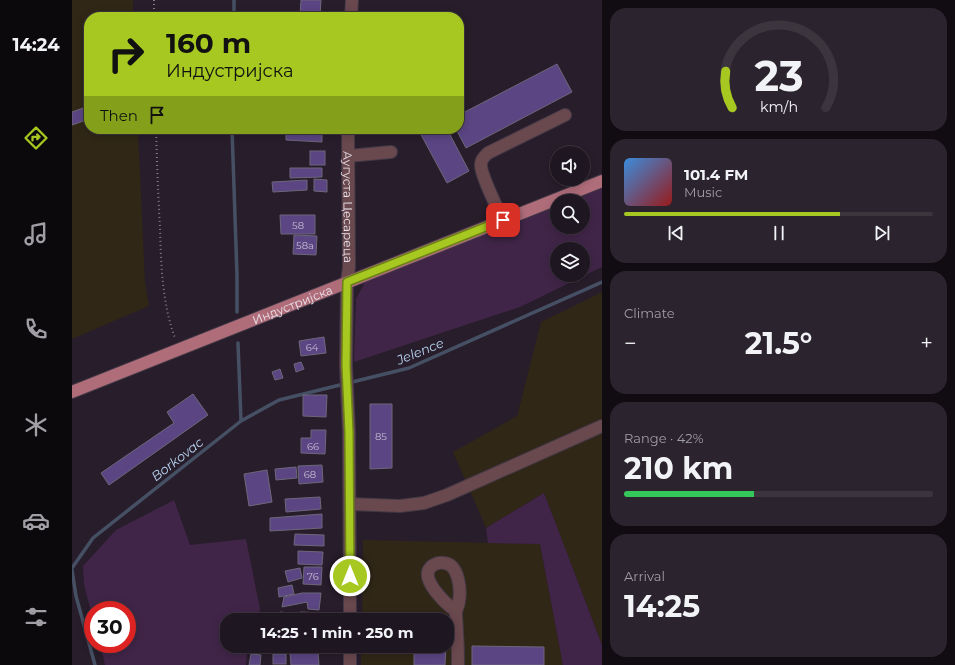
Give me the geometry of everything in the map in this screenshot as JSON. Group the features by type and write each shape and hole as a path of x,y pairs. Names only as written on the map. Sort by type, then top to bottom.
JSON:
{"main road":[{"name":"Индустријска","path":"72,392 602,181"}],"street":[{"path":"351,12 352,0"},
{"path":"503,220 482,172 480,162 488,154 565,115"},
{"name":"Аугуста Цесареца","path":"348,134 349,267 347,282 346,366 349,432 350,613"},
{"path":"348,156 391,152"},
{"path":"350,504 395,507 424,503 447,495 602,426"},
{"path":"456,611 458,665"},
{"path":"350,653 350,665"}],"path":[{"path":"154,0 154,12"},
{"path":"156,134 164,288 174,336 180,349"}],"shaded area":[{"path":"72,0 133,0 133,12 84,12 84,134 138,134 145,283 149,306 72,339"},
{"path":"602,188 602,267 590,273 590,242 550,242 550,282 571,282 520,307 354,362 356,299 365,282 550,209 550,234 590,234 590,194 587,194"},
{"path":"602,292 602,645 544,493 486,528 453,452 517,416 541,322"},
{"path":"544,493 602,645 602,665 563,665 540,544 488,543 486,528"},
{"path":"174,500 190,545 246,539 260,609 259,613 220,613 220,653 247,653 246,665 105,665 102,653 136,653 136,601 88,601 84,585 83,566 116,530"},
{"path":"363,540 540,544 563,665 361,665 361,653 454,653 454,613 362,613"}],"building":[{"path":"301,0 321,0 320,12 300,12"},
{"path":"557,64 572,92 466,148 459,134 464,134 464,112"},
{"path":"84,108 84,121 72,125 72,112"},
{"path":"286,134 322,134 322,142 286,140"},
{"path":"421,134 450,134 469,171 447,183"},
{"path":"310,151 325,151 325,165 310,165"},
{"path":"290,168 322,168 322,177 290,178"},
{"path":"314,179 327,180 327,192 314,191"},
{"path":"307,180 307,190 273,192 272,182"},
{"path":"280,215 315,215 315,234 281,234"},
{"path":"294,235 317,236 316,255 293,254"},
{"path":"324,337 326,353 301,356 299,341"},
{"path":"301,362 304,369 296,372 294,364"},
{"path":"280,369 283,378 275,380 272,372"},
{"path":"193,394 208,415 109,485 101,473 174,423 167,412"},
{"path":"303,395 327,395 326,417 303,416"},
{"path":"370,404 392,404 392,468 370,469"},
{"path":"311,430 326,430 325,454 301,453 301,438 311,438"},
{"path":"322,465 323,482 299,484 298,466"},
{"path":"296,467 297,478 276,480 275,469"},
{"path":"267,470 272,502 249,506 244,474"},
{"path":"320,497 321,509 286,512 285,499"},
{"path":"322,514 322,528 270,531 270,518"},
{"path":"295,534 324,535 324,546 294,545"},
{"path":"298,551 323,552 322,565 298,564"},
{"path":"304,567 322,567 321,585 303,584"},
{"path":"300,568 302,578 288,582 285,571"},
{"path":"292,585 294,594 279,597 278,588"},
{"path":"302,593 321,593 319,610 308,609 307,602 282,607 284,597"},
{"path":"300,612 322,613 300,613"},
{"path":"472,646 544,647 544,665 472,665"},
{"path":"290,653 318,653 319,665 291,665"},
{"path":"414,653 446,653 445,665 414,665"},
{"path":"251,654 261,655 260,665 249,665"},
{"path":"273,654 286,654 286,664 273,664"}],"waterway":[{"name":"Borkovac","path":"234,0 234,12"},
{"name":"Borkovac","path":"232,134 237,312"},
{"name":"Jelence","path":"241,421 279,400 409,368 602,282"},
{"name":"Borkovac","path":"72,568 93,538 241,421 238,343"},
{"name":"Borkovac","path":"72,570 76,596 95,665"}],"route":[{"path":"350,576 349,432 346,366 347,282 503,220"}]}
